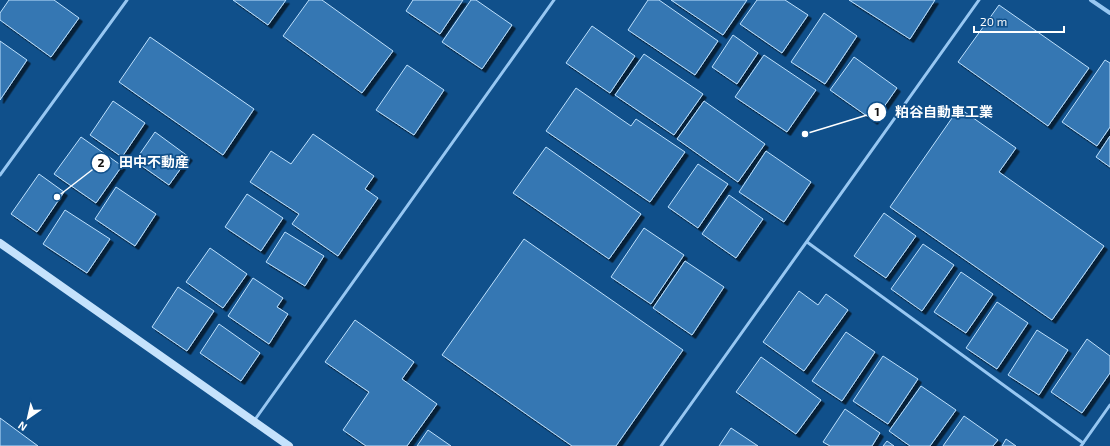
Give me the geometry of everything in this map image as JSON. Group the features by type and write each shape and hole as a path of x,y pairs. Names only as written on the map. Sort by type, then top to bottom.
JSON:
{"street":[{"path":"1092,0 1110,13"},
{"path":"0,243 289,446"}],"lane":[{"path":"0,175 127,0"},
{"path":"254,421 553,0"},
{"path":"661,446 979,0"},
{"path":"807,242 1082,444 1110,405"}],"building":[{"path":"9,0 54,0 79,18 51,57 0,20 0,13"},
{"path":"233,0 286,0 268,25"},
{"path":"309,0 322,0 393,51 362,93 283,36"},
{"path":"413,0 463,0 440,34 406,11"},
{"path":"471,0 476,0 512,25 482,69 442,42"},
{"path":"648,0 659,0 718,41 695,75 628,30"},
{"path":"671,0 747,0 723,35"},
{"path":"757,0 785,0 808,15 782,53 740,24"},
{"path":"849,0 935,0 910,39"},
{"path":"999,5 1089,68 1048,126 958,62"},
{"path":"824,13 857,36 825,84 791,62"},
{"path":"592,26 635,56 610,93 566,63"},
{"path":"733,35 758,53 737,84 712,67"},
{"path":"150,37 254,109 223,155 119,82"},
{"path":"0,41 27,60 0,100"},
{"path":"644,54 703,94 674,135 615,95"},
{"path":"764,55 816,90 787,132 735,97"},
{"path":"854,57 897,88 874,121 830,90"},
{"path":"1105,60 1110,63 1110,127 1097,146 1062,122"},
{"path":"407,65 444,90 414,135 376,110"},
{"path":"576,88 631,126 636,119 685,152 650,202 546,131"},
{"path":"113,101 145,123 122,157 90,135"},
{"path":"704,101 765,144 738,182 677,139"},
{"path":"959,108 1016,148 999,172 1104,246 1052,320 890,207"},
{"path":"155,132 189,157 169,185 135,161"},
{"path":"313,134 374,176 365,189 378,198 338,256 292,224 299,214 250,182 271,151 291,164"},
{"path":"1110,136 1110,167 1096,157"},
{"path":"81,137 122,166 96,203 54,174"},
{"path":"546,147 641,214 609,259 513,193"},
{"path":"766,151 811,182 784,222 739,192"},
{"path":"698,164 728,184 698,228 668,207"},
{"path":"39,174 64,192 37,232 11,214"},
{"path":"116,187 156,214 135,246 95,219"},
{"path":"247,194 283,218 261,251 225,227"},
{"path":"729,195 763,219 736,258 702,234"},
{"path":"65,210 110,239 87,273 43,244"},
{"path":"884,213 916,236 886,278 854,256"},
{"path":"644,228 684,255 651,304 611,277"},
{"path":"285,232 324,256 305,286 266,262"},
{"path":"524,239 683,350 616,446 572,446 442,355"},
{"path":"923,244 954,265 922,311 891,289"},
{"path":"210,248 247,274 223,308 186,282"},
{"path":"685,261 724,287 692,335 653,308"},
{"path":"961,272 993,294 966,333 934,312"},
{"path":"253,278 283,298 277,307 288,314 269,344 228,316"},
{"path":"178,287 214,311 187,351 152,327"},
{"path":"799,291 818,305 826,294 848,310 804,371 763,342"},
{"path":"997,302 1028,323 997,369 966,348"},
{"path":"355,320 414,362 402,379 437,404 407,446 366,446 343,430 369,392 325,362"},
{"path":"219,324 260,353 241,381 200,353"},
{"path":"1037,330 1068,350 1039,395 1008,375"},
{"path":"846,332 875,352 842,401 812,381"},
{"path":"1087,339 1110,356 1110,373 1082,413 1051,392"},
{"path":"883,356 918,379 888,424 853,401"},
{"path":"761,357 821,400 796,434 736,392"},
{"path":"921,386 956,410 930,446 910,446 889,431"},
{"path":"845,409 880,433 872,446 830,446 823,442"},
{"path":"964,416 998,440 993,446 943,446"},
{"path":"0,418 38,446 0,446"},
{"path":"731,428 758,446 719,446"},
{"path":"428,430 451,446 417,446"},
{"path":"1006,439 1016,446 1002,446"},
{"path":"887,441 894,446 883,446"}],"place":[{"name":"粕谷自動車工業","path":"805,134"},
{"name":"田中不動産","path":"57,197"}]}
